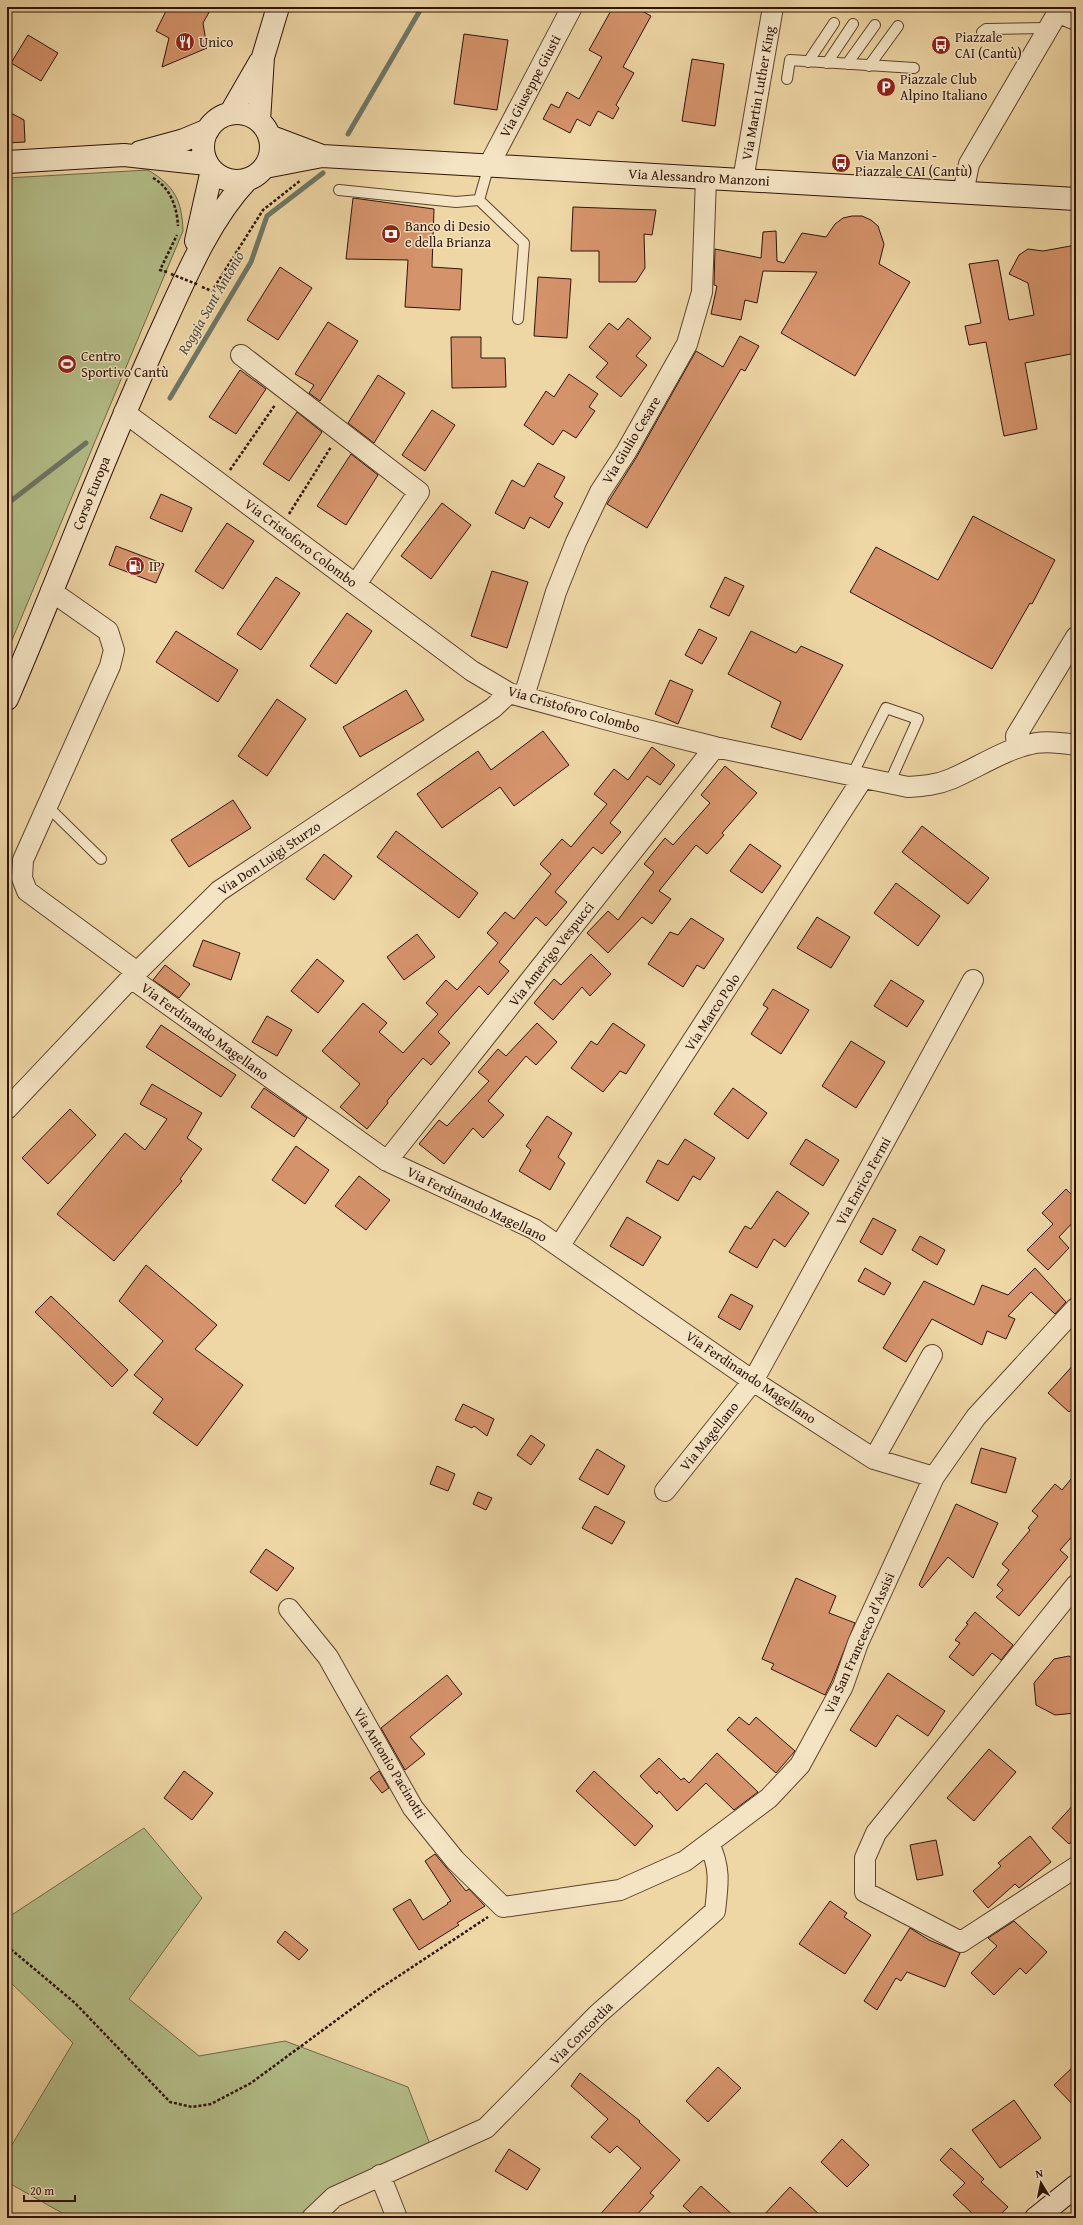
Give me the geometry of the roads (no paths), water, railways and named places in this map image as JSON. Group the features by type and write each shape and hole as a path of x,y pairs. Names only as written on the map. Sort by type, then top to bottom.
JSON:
{"main road":[{"path":"230,114 263,57 278,7"},
{"path":"208,130 203,145 204,155 210,167 227,180 247,180 254,177 265,167 271,153 264,129 263,57"},
{"path":"7,162 124,155 184,140 208,130 219,119 230,114 245,114 264,129"},
{"name":"Via Alessandro Manzoni","path":"264,129 322,156"},
{"path":"124,155 210,167"},
{"name":"Via Alessandro Manzoni","path":"265,167 322,156 1076,199"},
{"name":"Corso Europa","path":"183,283 198,236 210,167"},
{"name":"Corso Europa","path":"7,699 124,412 183,283 220,215 234,194 247,180"},
{"path":"1036,2218 1076,2186"}],"street":[{"name":"Via Giuseppe Giusti","path":"489,165 572,7"},
{"name":"Via Martin Luther King","path":"743,180 774,7"},
{"path":"963,193 969,164 1046,28 1059,10 1076,20"},
{"name":"Via Giulio Cesare","path":"516,694 576,542 600,492 626,452 687,344 702,292 706,178"},
{"path":"241,355 419,492 356,584"},
{"name":"Via Cristoforo Colombo","path":"124,412 472,671 516,694 623,724 715,746 908,787 926,786 949,780 1017,748 1036,743 1059,742 1076,745"},
{"name":"Via Ferdinando Magellano","path":"51,591 108,631 114,650 110,666 23,860 22,878 27,890 134,975 386,1161 534,1229 560,1245 753,1381 874,1459 934,1478"},
{"path":"1017,748 1016,736 1076,637"},
{"name":"Via Don Luigi Sturzo","path":"7,1109 134,975 219,891 516,694"},
{"name":"Via Amerigo Vespucci","path":"386,1161 715,746"},
{"name":"Via Marco Polo","path":"560,1245 858,777"},
{"name":"Via Enrico Fermi","path":"753,1381 973,980"},
{"name":"Via San Francesco d'Assisi","path":"503,1907 620,1890 685,1861 710,1844 769,1798 800,1765 843,1686 858,1643 934,1478 976,1417 1076,1308"},
{"path":"874,1459 932,1355"},
{"name":"Via Magellano","path":"666,1491 753,1381"},
{"path":"1076,1585 876,1833 865,1858 865,1892 961,1942 1076,1867"},
{"name":"Via Antonio Pacinotti","path":"289,1609 328,1657 413,1808 455,1860 503,1907"},
{"name":"Via Concordia","path":"312,2218 334,2197 486,2128 598,2014 715,1911 718,1879 716,1858 710,1844"},
{"path":"380,2175 397,2218"}],"lane":[{"path":"808,62 834,23"},
{"path":"827,63 853,24"},
{"path":"847,64 875,25"},
{"path":"869,66 898,26"},
{"path":"982,32 986,29 1046,28"},
{"path":"787,79 790,60 914,68"},
{"path":"479,200 489,165"},
{"path":"339,190 456,202 479,200 524,243 518,319"},
{"path":"858,777 886,708 918,719 889,784"},
{"path":"47,806 101,859"}],"waterway":[{"name":"Roggia Sant'Antonio","path":"348,134 422,7"},
{"name":"Roggia Sant'Antonio","path":"170,398 251,262 267,216 323,173"},
{"name":"Roggia Sant'Antonio","path":"7,504 86,443"}],"place":[{"name":"Unico","path":"185,42"},
{"name":"Piazzale CAI (Cantù)","path":"941,45"},
{"name":"Piazzale Club Alpino Italiano","path":"886,87"},
{"name":"Via Manzoni - Piazzale CAI (Cantù)","path":"841,163"},
{"name":"Banco di Desio e della Brianza","path":"391,234"},
{"name":"Centro Sportivo Cantù","path":"67,364"},
{"name":"IP","path":"135,566"}]}
